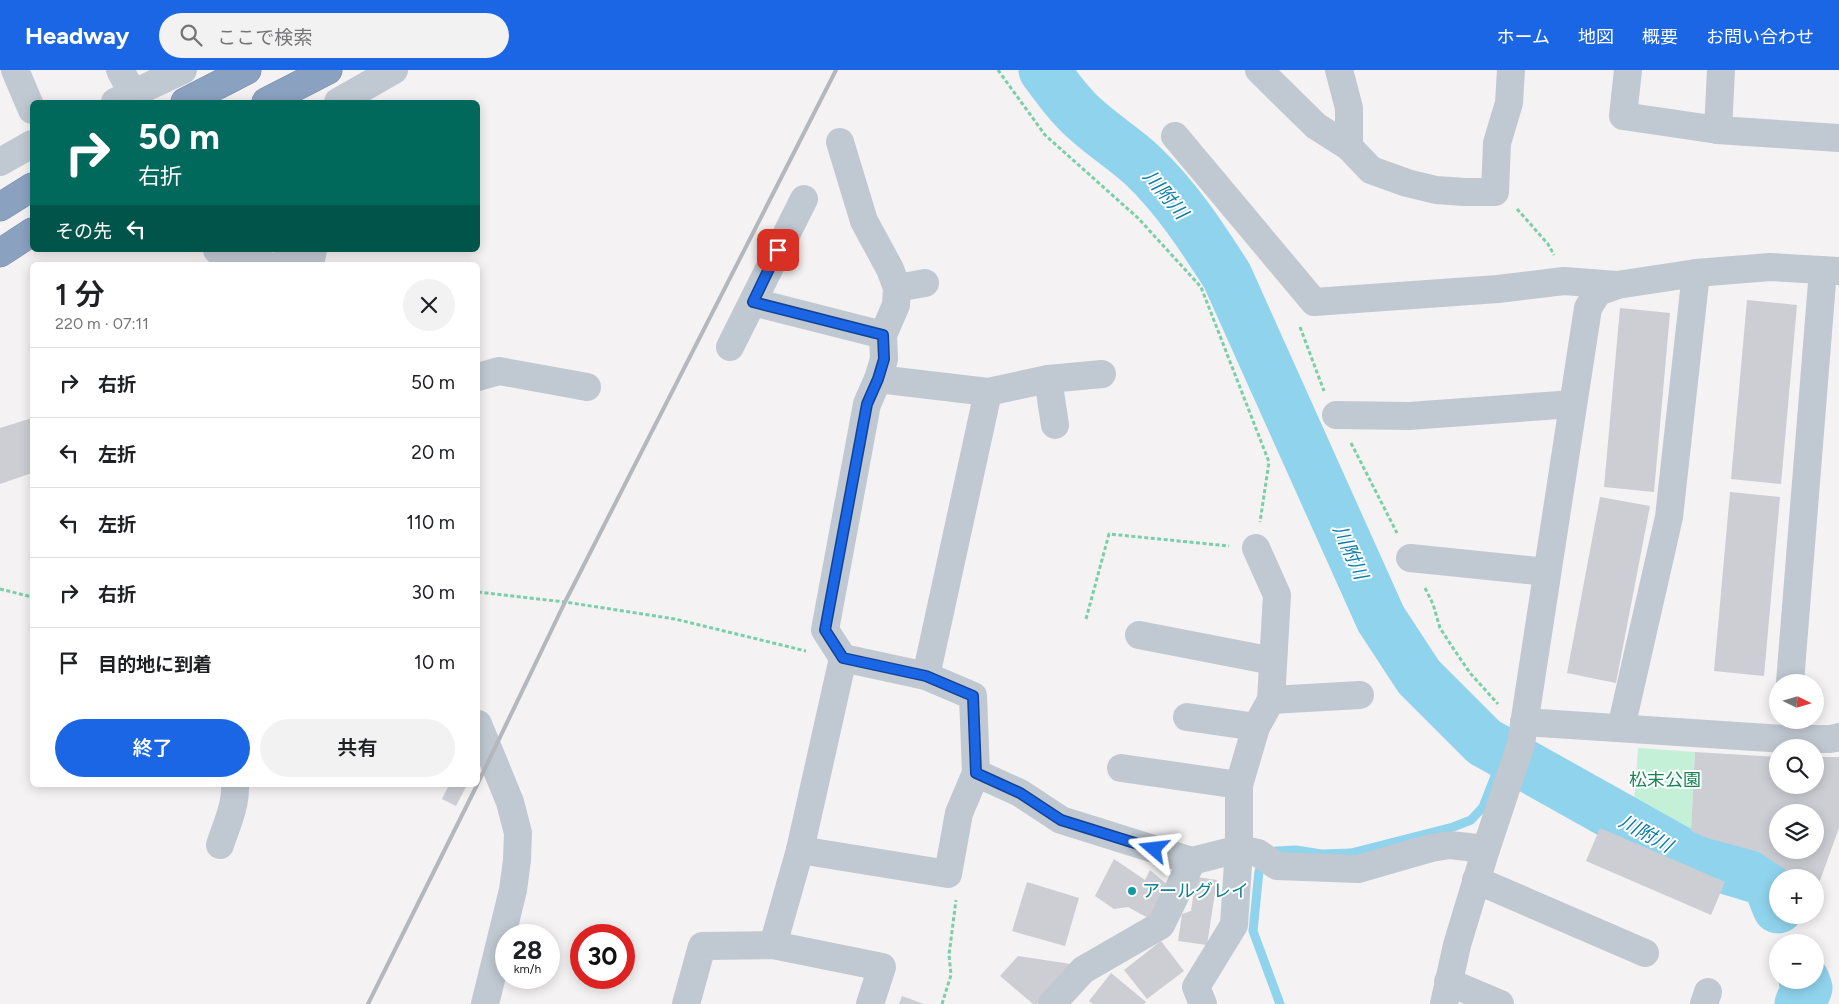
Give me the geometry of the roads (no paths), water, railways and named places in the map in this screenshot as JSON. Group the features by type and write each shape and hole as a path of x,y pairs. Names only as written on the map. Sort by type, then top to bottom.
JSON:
{"highway":[{"path":"189,100 248,70"},
{"path":"270,100 328,70"},
{"path":"0,207 30,189"},
{"path":"0,253 30,233"}],"street":[{"path":"15,70 30,105"},
{"path":"120,70 124,98 183,70"},
{"path":"344,100 366,93 394,70"},
{"path":"1259,70 1316,126 1349,147 1371,170 1408,183 1436,190 1465,192 1495,192 1497,143 1509,103 1511,70"},
{"path":"1339,70 1349,108 1349,147"},
{"path":"1628,70 1623,116 1718,130 1839,138"},
{"path":"1718,130 1721,70"},
{"path":"1175,136 1314,302 1498,289 1564,281 1617,285"},
{"path":"0,162 30,145"},
{"path":"800,850 948,874 959,813 976,773 973,696 926,676 843,658 825,630 867,404 884,359 883,335 896,305 897,288 890,269 864,221 852,156"},
{"path":"730,347 804,199"},
{"path":"224,252 257,262"},
{"path":"1500,1004 1446,993 1457,944 1523,733 1588,308 1598,292 1617,285 1696,274 1770,267 1831,270 1791,674"},
{"path":"1621,728 1669,517 1696,274"},
{"path":"897,288 925,283"},
{"path":"753,302 883,335"},
{"path":"480,377 499,371 586,387"},
{"path":"878,379 988,392 1048,379 1102,374"},
{"path":"1048,379 1056,425"},
{"path":"926,676 988,392"},
{"path":"1336,415 1409,416 1573,404"},
{"path":"1203,1004 1196,987 1234,925 1258,856 1239,785 1256,727 1271,700 1277,595 1256,548"},
{"path":"1410,558 1547,572"},
{"path":"1139,635 1273,661"},
{"path":"773,944 800,850 843,658"},
{"path":"1271,700 1360,695"},
{"path":"1187,717 1256,727"},
{"path":"1523,733 1621,728 1786,730 1831,738 1839,737"},
{"path":"480,735 510,802 518,833 513,890 485,1004"},
{"path":"1121,768 1239,785"},
{"path":"976,773 1020,793 1061,820 1192,861 1258,856 1358,868 1431,848 1450,846 1486,849"},
{"path":"220,845 231,811 235,787"},
{"path":"1052,1004 1083,970 1161,925 1192,861"},
{"path":"1476,880 1644,953"},
{"path":"686,1004 702,946 773,944 882,967 870,1004"}],"waterway":[{"name":"川附川","path":"1044,70 1084,118 1136,160 1166,190 1198,232 1227,276 1381,619 1419,677 1484,742 1691,858 1767,881 1769,886"},
{"path":"1280,1004 1253,931 1259,871 1276,851 1296,850 1321,854 1351,853 1453,827 1471,820 1483,807 1504,753"},
{"name":"川附川","path":"1800,1004 1807,989"}],"railway":[{"path":"480,779 565,602 836,70"},
{"path":"368,1004 476,787"}],"place":[{"name":"アールグレイ","path":"1132,891"}],"park label":[{"name":"松末公園","path":"1665,780"}]}
